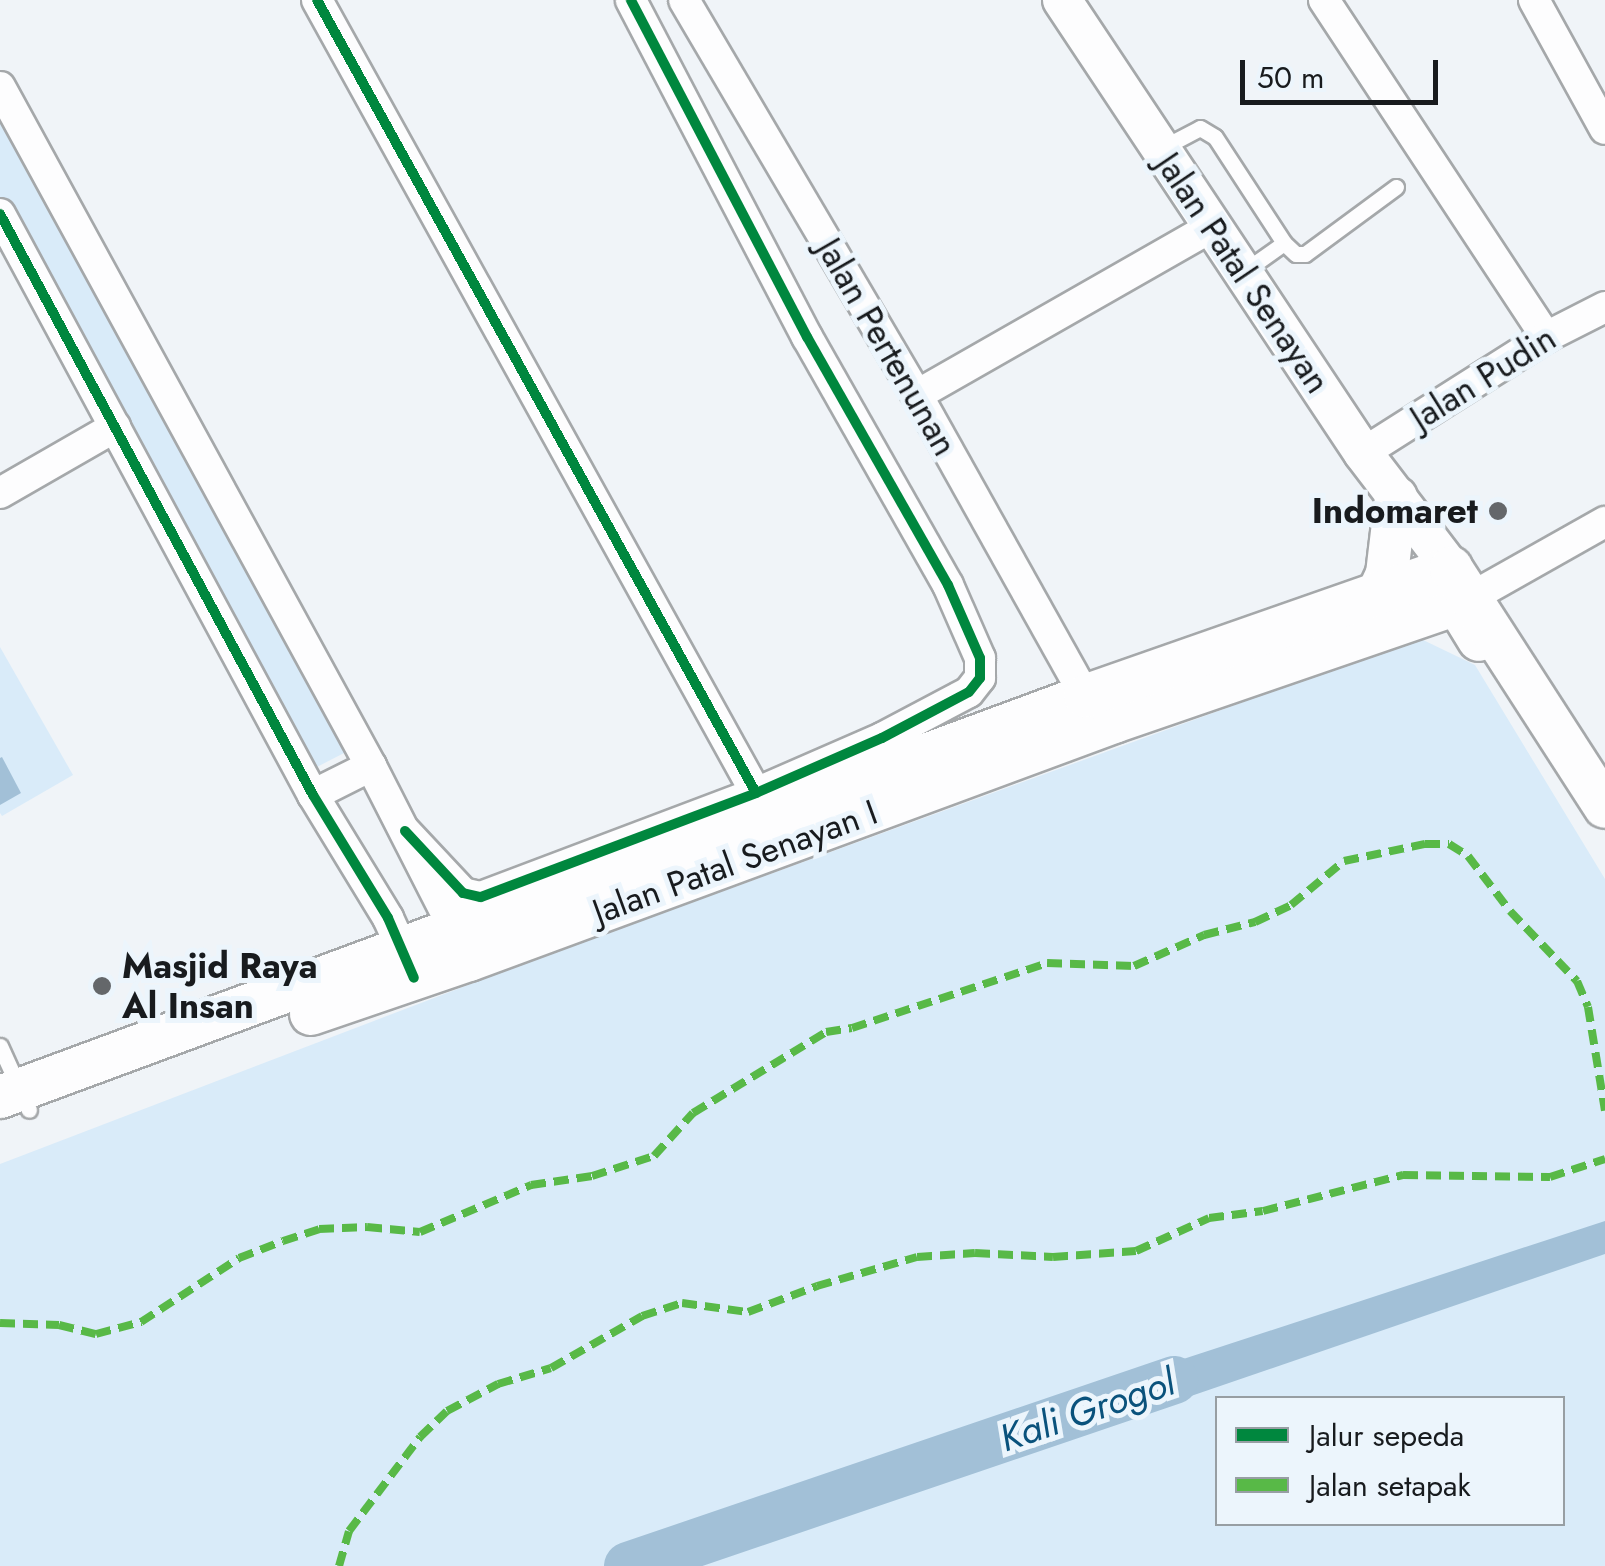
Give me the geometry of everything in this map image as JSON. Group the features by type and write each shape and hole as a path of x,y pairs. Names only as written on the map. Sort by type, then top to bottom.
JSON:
{"main road":[{"path":"1380,589 1387,574 1396,498"},
{"name":"Jalan Patal Senayan I","path":"462,945 1085,696 1380,589 1450,577"},
{"name":"Jalan Patal Senayan I","path":"12,1105 462,945 1114,722 1450,577"},
{"name":"Jalan Patal Senayan","path":"1450,577 1605,807"},
{"name":"Jalan Patal Senayan","path":"1450,577 1605,842"}],"street":[{"path":"316,0 756,793"},
{"path":"405,831 463,893 481,897 756,793 950,704 970,692 982,668 948,585 807,337 631,0"},
{"name":"Jalan Pertenunan","path":"684,0 917,395 1085,696"},
{"name":"Jalan Patal Senayan","path":"1062,0 1241,273 1450,577"},
{"path":"1324,0 1546,337"},
{"path":"1534,0 1605,129"},
{"path":"0,88 370,766 405,831 432,895 462,945"},
{"path":"0,214 409,964"},
{"path":"917,395 1212,227"},
{"name":"Jalan Pudin","path":"1363,453 1546,337 1605,307"},
{"path":"0,492 115,427"},
{"path":"1450,577 1605,522"},
{"path":"313,794 370,766"}],"lane":[{"path":"1160,149 1200,128 1210,130 1284,243 1296,254 1305,254 1396,187"},
{"path":"1241,273 1284,243"},
{"path":"0,1046 12,1105"}],"shaded area":[{"path":"0,118 348,751 311,770 0,197"},
{"path":"1419,638 1475,665 1605,879 1605,1566 0,1566 0,1164 528,962"},
{"path":"0,647 73,775 2,816 0,813"}],"water":[{"path":"0,758 21,793 0,805"},
{"path":"1605,1221 1605,1254 1121,1420 1110,1383"}],"waterway":[{"name":"Kali Grogol","path":"628,1566 1174,1380"}],"marked path":[{"path":"0,1323 59,1325 96,1334 141,1322 239,1258 319,1229 367,1227 420,1232 531,1185 592,1176 654,1156 693,1113 826,1032 852,1028 1047,963 1134,966 1204,935 1255,922 1291,905 1344,861 1425,844 1449,844 1468,856 1510,911 1577,981 1588,1007 1605,1111"},
{"path":"339,1566 349,1531 420,1437 447,1411 498,1384 551,1368 642,1316 682,1303 748,1312 817,1286 917,1257 975,1253 1053,1257 1136,1251 1209,1218 1263,1211 1403,1175 1550,1177 1605,1159"}],"cycle path":[{"path":"317,0 756,793"},
{"path":"405,831 463,893 481,897 756,793 882,738 969,692 980,678 980,658 948,585 807,337 631,0"},
{"path":"0,214 313,795 388,918 414,978"}],"place":[{"name":"Indomaret","path":"1498,511"},
{"name":"Masjid Raya Al Insan","path":"102,986"}]}
